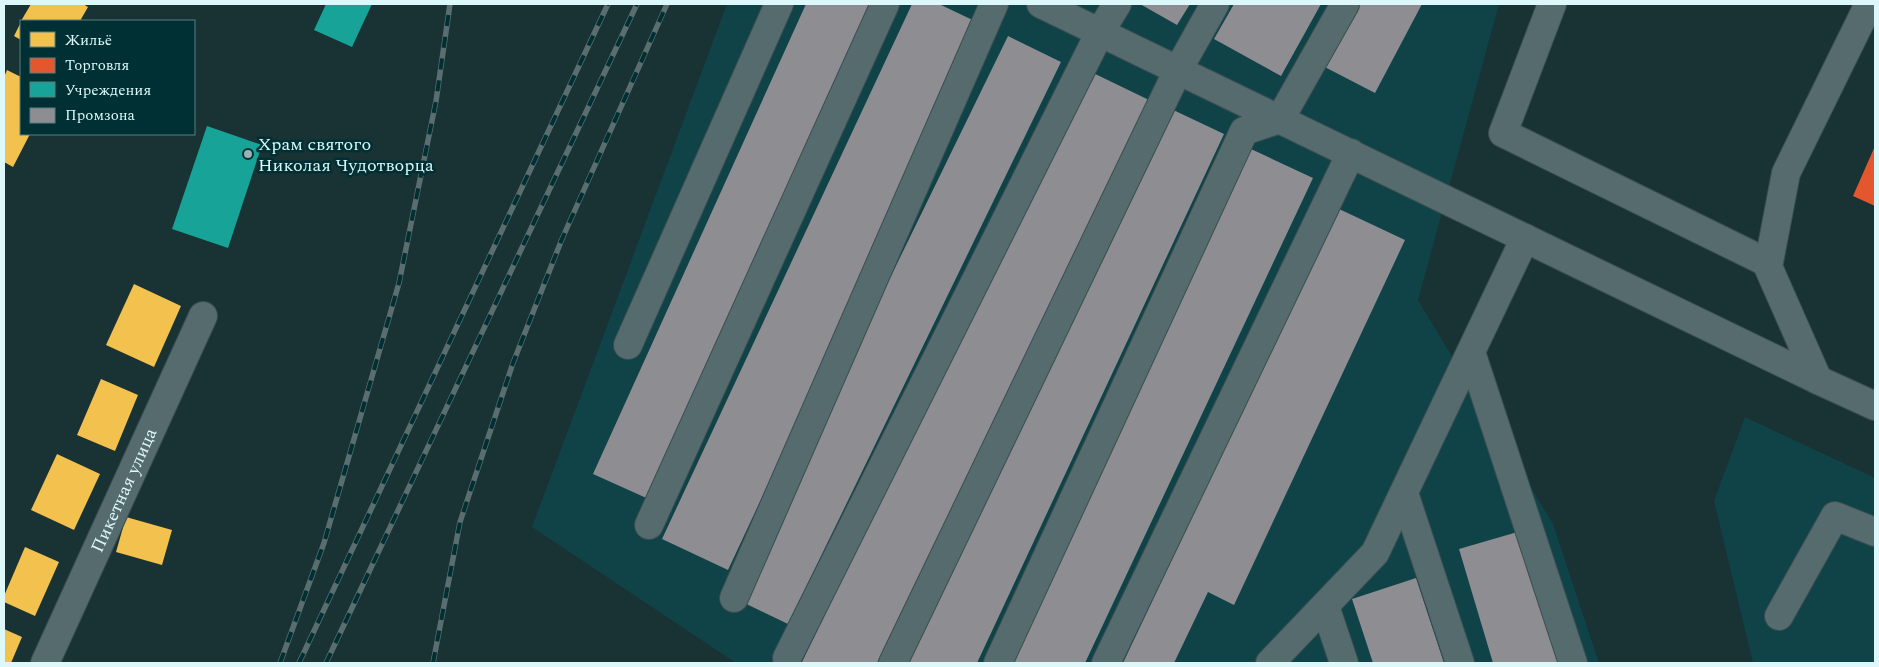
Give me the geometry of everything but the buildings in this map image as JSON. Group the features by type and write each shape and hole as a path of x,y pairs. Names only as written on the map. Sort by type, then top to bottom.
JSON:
{"street":[{"path":"628,345 779,4"},
{"path":"648,525 885,4"},
{"path":"734,598 994,4"},
{"path":"1041,4 1875,406"},
{"path":"787,658 1100,32 1117,4"},
{"path":"893,663 1178,70 1215,4"},
{"path":"998,663 1244,131 1280,119 1345,4"},
{"path":"1552,4 1503,133 1766,262 1818,380"},
{"path":"1766,262 1769,262 1786,173 1869,4"},
{"path":"1106,663 1351,153"},
{"path":"1270,663 1376,553 1525,238"},
{"name":"Пикетная улица","path":"45,663 203,316"},
{"path":"1471,352 1573,663"},
{"path":"1404,493 1460,663"},
{"path":"1779,616 1835,516 1875,532"},
{"path":"1325,606 1344,663"}],"shaded area":[{"path":"727,4 1499,4 1418,300 1553,524 1599,663 736,663 532,527"},
{"path":"1745,417 1875,478 1875,663 1753,663 1714,501"}],"railway":[{"path":"280,663 324,543 399,283 436,101 450,4"},
{"path":"299,663 608,4"},
{"path":"326,663 637,4"},
{"path":"433,663 460,522 513,363 562,239 667,4"}],"place":[{"name":"Храм святого Николая Чудотворца","path":"248,154"}]}
